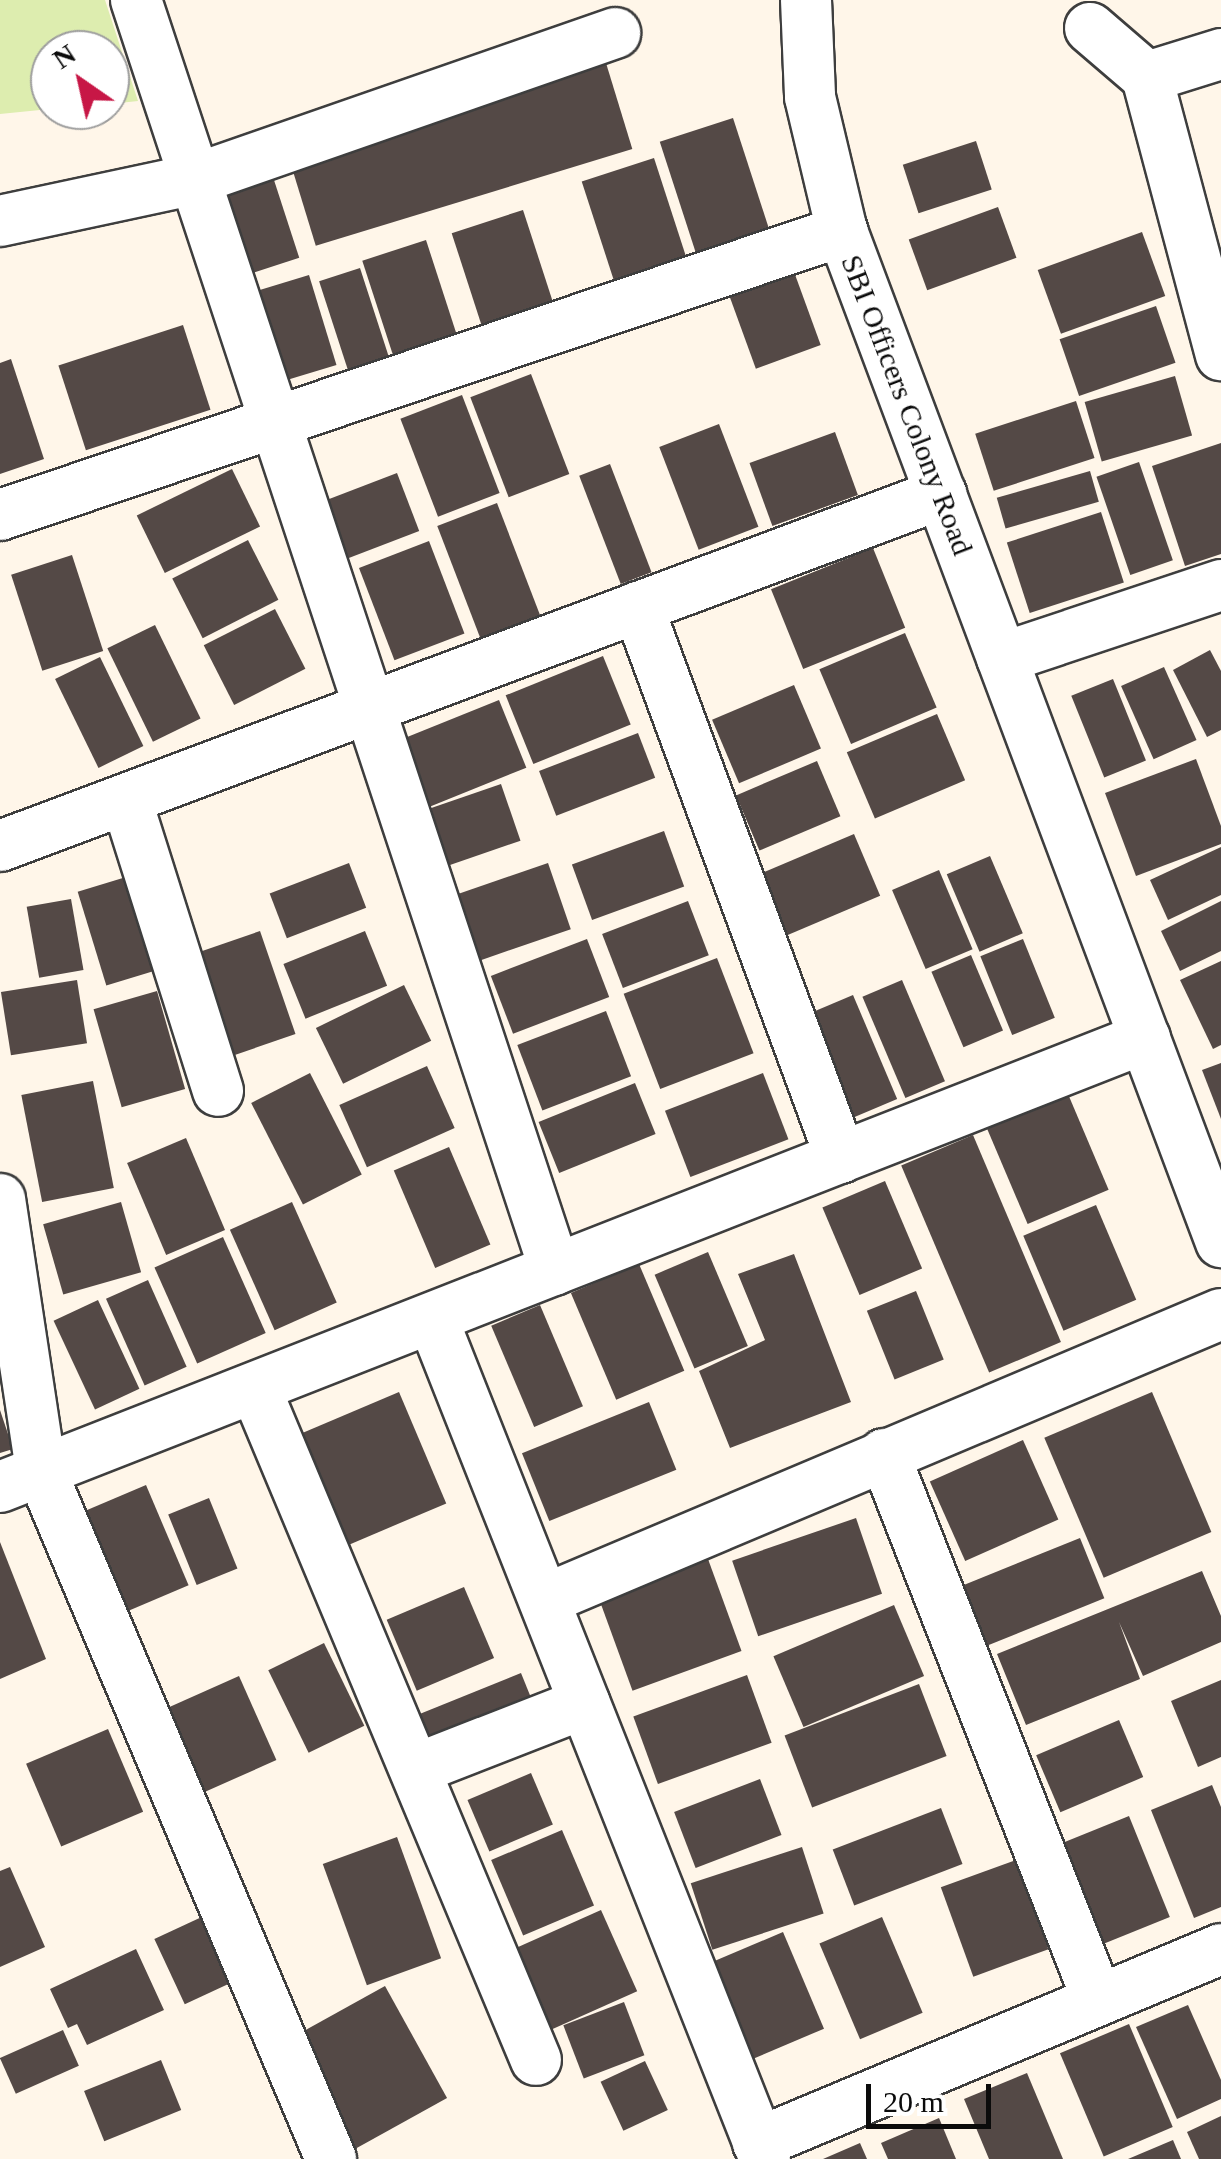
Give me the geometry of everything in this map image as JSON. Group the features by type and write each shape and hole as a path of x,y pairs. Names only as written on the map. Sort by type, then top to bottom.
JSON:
{"street":[{"path":"136,0 555,1270"},
{"path":"806,0 810,98 842,232"},
{"path":"1090,28 1147,78 1208,275 1221,355"},
{"path":"0,220 196,179 614,33"},
{"path":"1147,78 1221,54"},
{"name":"SBI Officers Colony Road","path":"0,515 842,232 1221,1242"},
{"path":"0,846 941,494"},
{"path":"1002,658 1221,585"},
{"path":"638,607 841,1158"},
{"path":"126,799 218,1091"},
{"path":"21,1479 1145,1038"},
{"path":"0,1200 21,1479 330,2159"},
{"path":"546,1599 1221,1314"},
{"path":"433,1320 762,2151 1096,1998 1221,1949"},
{"path":"256,1390 536,2060"},
{"path":"884,1454 1096,1998"},
{"path":"416,1769 585,1703"}],"green space":[{"path":"0,0 105,0 115,30 30,30 30,111 0,114"},
{"path":"130,77 138,101 130,102"}],"building":[{"path":"606,63 632,149 316,246 289,160"},
{"path":"733,118 770,232 697,256 660,142"},
{"path":"976,141 992,190 919,213 903,165"},
{"path":"654,158 686,256 614,279 582,181"},
{"path":"273,177 299,258 248,275 222,194"},
{"path":"998,207 1016,258 927,290 909,239"},
{"path":"523,210 553,303 482,326 452,233"},
{"path":"1142,232 1165,296 1061,334 1038,270"},
{"path":"426,240 460,344 396,364 362,261"},
{"path":"360,268 391,362 350,375 319,281"},
{"path":"793,269 821,345 756,369 728,293"},
{"path":"309,275 336,365 275,384 248,294"},
{"path":"1156,306 1176,363 1079,396 1060,339"},
{"path":"183,325 211,410 86,450 58,365"},
{"path":"11,359 44,459 0,474 0,363"},
{"path":"531,374 569,474 509,497 470,397"},
{"path":"1175,376 1192,436 1102,462 1085,402"},
{"path":"462,395 500,493 438,517 400,419"},
{"path":"1076,401 1095,458 994,491 975,434"},
{"path":"719,424 758,527 699,550 659,447"},
{"path":"835,432 858,495 772,526 749,463"},
{"path":"1221,443 1221,554 1185,566 1152,466"},
{"path":"1139,462 1173,560 1130,575 1096,477"},
{"path":"610,464 652,572 621,584 579,476"},
{"path":"232,469 260,527 165,573 137,515"},
{"path":"1090,471 1099,502 1006,528 997,498"},
{"path":"397,473 419,531 344,560 321,502"},
{"path":"497,503 540,615 480,638 437,526"},
{"path":"1101,512 1124,582 1030,613 1007,543"},
{"path":"248,540 278,600 203,638 172,579"},
{"path":"429,541 464,633 394,660 359,568"},
{"path":"873,548 905,628 803,669 771,589"},
{"path":"72,555 103,651 42,671 11,575"},
{"path":"275,609 305,669 234,705 204,645"},
{"path":"155,625 201,718 153,742 107,648"},
{"path":"905,633 937,708 851,744 819,669"},
{"path":"1210,650 1221,671 1221,730 1207,737 1173,670"},
{"path":"603,656 631,725 533,764 506,695"},
{"path":"100,657 143,746 98,768 55,679"},
{"path":"1164,667 1197,740 1154,759 1121,686"},
{"path":"1113,679 1146,761 1104,777 1071,696"},
{"path":"794,685 821,749 739,783 712,720"},
{"path":"499,700 526,768 425,809 398,741"},
{"path":"937,714 965,780 875,819 847,752"},
{"path":"638,733 655,778 556,816 539,771"},
{"path":"1196,759 1221,826 1221,844 1136,876 1105,793"},
{"path":"817,761 840,816 759,851 736,795"},
{"path":"501,784 521,841 430,872 410,815"},
{"path":"664,831 684,886 592,920 572,865"},
{"path":"854,834 880,896 785,936 759,874"},
{"path":"1221,847 1221,895 1168,920 1150,880"},
{"path":"990,856 1023,933 980,952 947,874"},
{"path":"349,863 366,908 287,938 270,893"},
{"path":"548,863 571,929 480,960 457,894"},
{"path":"939,870 973,949 926,969 892,890"},
{"path":"136,874 165,968 106,986 78,892"},
{"path":"71,899 84,970 39,978 27,907"},
{"path":"688,901 709,955 623,988 602,934"},
{"path":"1221,901 1221,951 1180,971 1161,931"},
{"path":"260,931 295,1034 231,1056 196,953"},
{"path":"365,931 387,986 306,1019 283,964"},
{"path":"587,939 609,997 513,1034 491,976"},
{"path":"1023,939 1055,1018 1012,1035 980,956"},
{"path":"971,955 1003,1030 963,1047 931,972"},
{"path":"717,958 754,1053 660,1089 624,994"},
{"path":"1221,961 1221,1045 1213,1049 1180,980"},
{"path":"77,980 87,1043 11,1055 1,992"},
{"path":"902,980 945,1081 905,1098 862,997"},
{"path":"404,985 431,1041 343,1084 316,1028"},
{"path":"157,991 185,1089 122,1107 94,1009"},
{"path":"853,995 897,1099 849,1119 805,1015"},
{"path":"606,1011 631,1076 542,1110 517,1045"},
{"path":"1221,1063 1221,1119 1202,1070"},
{"path":"427,1066 455,1128 367,1167 339,1105"},
{"path":"310,1073 362,1175 303,1205 251,1103"},
{"path":"763,1073 788,1139 690,1177 665,1111"},
{"path":"93,1081 114,1188 42,1202 21,1095"},
{"path":"635,1083 656,1134 559,1173 539,1122"},
{"path":"1068,1094 1109,1190 1028,1224 987,1128"},
{"path":"973,1135 1061,1342 989,1373 901,1165"},
{"path":"186,1138 225,1230 166,1255 127,1163"},
{"path":"449,1147 490,1245 435,1268 394,1170"},
{"path":"885,1181 922,1268 860,1295 822,1208"},
{"path":"121,1202 141,1272 63,1294 43,1224"},
{"path":"292,1202 337,1302 275,1330 230,1230"},
{"path":"1096,1205 1136,1300 1064,1331 1023,1236"},
{"path":"223,1237 266,1333 197,1363 154,1268"},
{"path":"708,1252 748,1346 694,1369 655,1275"},
{"path":"794,1254 851,1402 730,1448 699,1371 765,1340 738,1274"},
{"path":"639,1264 684,1371 616,1400 571,1293"},
{"path":"148,1280 187,1367 145,1385 106,1299"},
{"path":"916,1291 944,1360 895,1379 867,1311"},
{"path":"98,1300 139,1389 95,1410 54,1321"},
{"path":"540,1305 583,1406 534,1427 491,1326"},
{"path":"399,1392 446,1503 350,1544 302,1433"},
{"path":"1152,1392 1211,1532 1104,1578 1044,1438"},
{"path":"649,1402 676,1470 549,1521 522,1453"},
{"path":"0,1410 13,1449 0,1453"},
{"path":"1023,1440 1058,1519 965,1561 930,1481"},
{"path":"146,1485 189,1585 117,1616 74,1515"},
{"path":"209,1498 237,1568 197,1585 168,1514"},
{"path":"856,1518 882,1594 758,1636 732,1561"},
{"path":"1080,1538 1104,1598 988,1645 963,1585"},
{"path":"0,1542 46,1659 0,1679"},
{"path":"708,1559 742,1651 633,1691 599,1599"},
{"path":"1202,1571 1221,1616 1221,1642 1143,1676 1119,1622 1140,1679 1026,1725 997,1654"},
{"path":"464,1587 494,1658 417,1691 387,1620"},
{"path":"894,1605 924,1676 804,1727 773,1656"},
{"path":"324,1643 364,1726 309,1753 268,1670"},
{"path":"521,1673 539,1718 418,1766 400,1722"},
{"path":"747,1675 772,1743 658,1784 633,1716"},
{"path":"239,1676 276,1760 188,1799 150,1715"},
{"path":"1221,1680 1221,1757 1198,1767 1171,1701"},
{"path":"919,1684 947,1756 812,1807 785,1736"},
{"path":"1119,1720 1143,1777 1060,1812 1036,1755"},
{"path":"108,1729 143,1812 61,1847 26,1764"},
{"path":"531,1773 553,1825 489,1852 467,1800"},
{"path":"760,1779 782,1835 696,1868 674,1812"},
{"path":"1212,1785 1221,1807 1221,1907 1194,1918 1151,1810"},
{"path":"941,1808 963,1864 854,1906 833,1850"},
{"path":"1129,1816 1170,1917 1103,1944 1062,1843"},
{"path":"562,1830 594,1905 523,1936 491,1860"},
{"path":"397,1837 441,1958 367,1985 323,1864"},
{"path":"802,1847 824,1914 712,1950 691,1883"},
{"path":"1016,1860 1048,1949 973,1977 941,1887"},
{"path":"10,1867 45,1947 0,1967 0,1871"},
{"path":"601,1910 637,1991 550,2030 514,1949"},
{"path":"206,1915 236,1980 185,2004 154,1939"},
{"path":"882,1917 923,2013 860,2039 819,1944"},
{"path":"783,1932 824,2029 747,2061 706,1965"},
{"path":"136,1949 164,2010 87,2045 77,2024 68,2028 50,1989"},
{"path":"385,1986 447,2098 348,2153 286,2041"},
{"path":"624,2002 644,2055 584,2079 563,2025"},
{"path":"1188,2005 1221,2080 1221,2099 1177,2119 1136,2027"},
{"path":"1129,2024 1173,2127 1104,2156 1060,2053"},
{"path":"63,2030 79,2066 16,2094 0,2058"},
{"path":"161,2060 181,2110 104,2141 84,2091"},
{"path":"645,2061 668,2110 623,2131 601,2082"},
{"path":"1027,2073 1063,2159 989,2159 964,2099"},
{"path":"1221,2116 1221,2159 1199,2159 1187,2132"},
{"path":"939,2118 956,2159 888,2159 881,2143"},
{"path":"1173,2140 1181,2159 1128,2159"},
{"path":"860,2143 867,2159 823,2159"}]}
